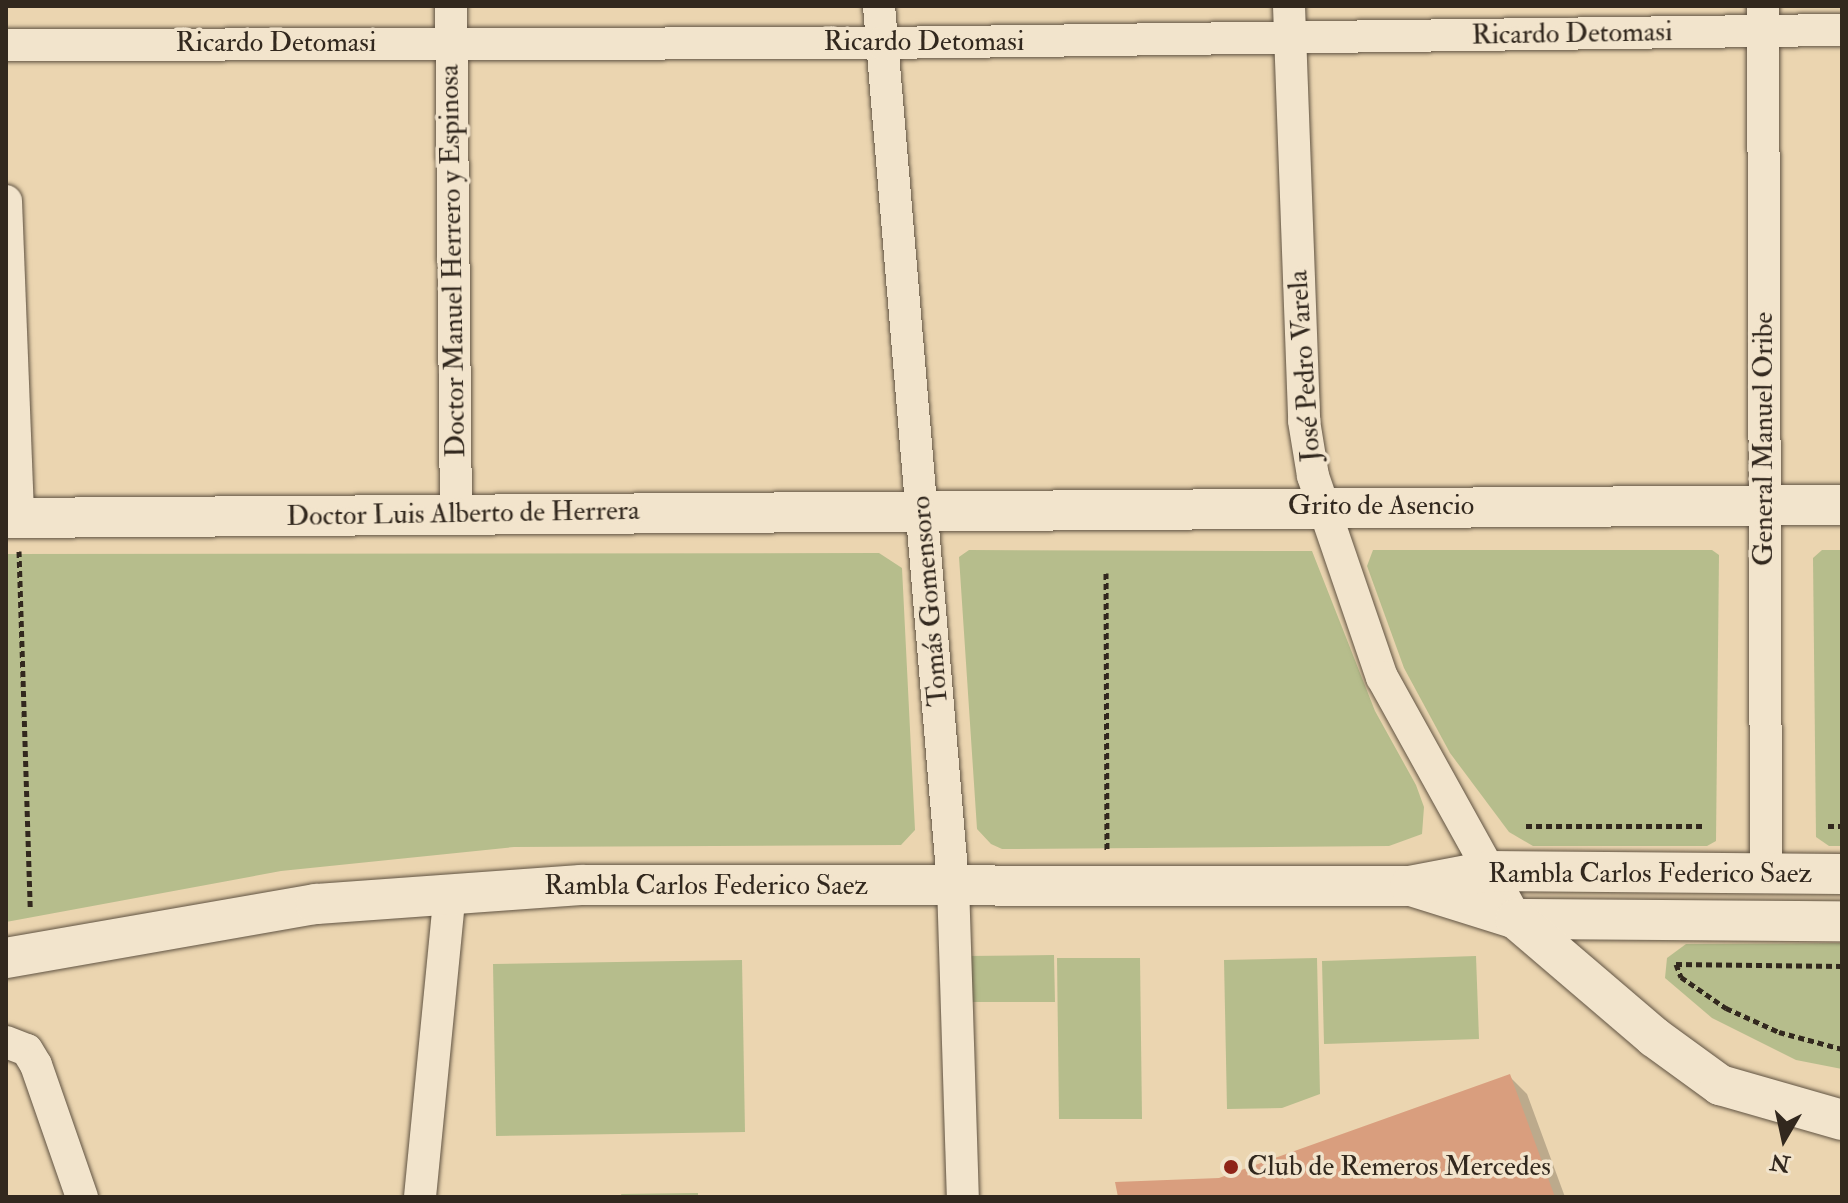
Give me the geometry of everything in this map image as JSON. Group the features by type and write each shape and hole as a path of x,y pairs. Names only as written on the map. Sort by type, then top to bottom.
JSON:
{"street":[{"name":"Doctor Manuel Herrero y Espinosa","path":"451,6 456,515"},
{"name":"Tomás Gomensoro","path":"879,6 953,884 963,1197"},
{"name":"José Pedro Varela","path":"1289,6 1304,421 1322,506 1382,677 1516,919"},
{"name":"Ricardo Detomasi","path":"6,45 1290,39 1763,18 1842,30"},
{"name":"General Manuel Oribe","path":"1763,18 1766,873"},
{"path":"6,201 12,518"},
{"name":"Grito de Asencio","path":"921,509 1842,505"},
{"name":"Doctor Luis Alberto de Herrera","path":"12,518 921,509"},
{"name":"Rambla Carlos Federico Saez","path":"6,958 244,913 450,891 581,885 1410,886 1488,871 1842,874"},
{"name":"Rambla Carlos Federico Saez","path":"1410,886 1516,919 1842,921"},
{"path":"420,1197 450,891"},
{"path":"1516,919 1654,1037 1720,1085 1842,1120"},
{"path":"6,1042 27,1050 36,1065 82,1197"}],"path":[{"path":"12,518 30,909"},
{"path":"1106,573 1108,885"},
{"path":"1526,826 1705,826"},
{"path":"1828,826 1842,826"},
{"path":"1842,966 1676,964 1681,977 1726,1008 1779,1032 1842,1049"}],"green space":[{"path":"969,550 1312,551 1375,711 1416,785 1424,807 1422,834 1389,846 1002,849 991,844 977,829 959,557"},
{"path":"1373,550 1712,550 1719,555 1716,841 1707,846 1533,846 1509,832 1450,753 1404,668 1367,566"},
{"path":"1822,550 1842,550 1842,846 1829,846 1816,837 1813,558"},
{"path":"879,553 902,568 915,830 901,845 514,847 281,871 6,922 6,554"},
{"path":"1842,943 1842,1069 1796,1060 1712,1018 1665,978 1667,958 1686,944"},
{"path":"1054,955 1055,1002 967,1002 967,956"},
{"path":"1476,956 1479,1039 1324,1044 1322,961"},
{"path":"1057,958 1140,958 1142,1119 1059,1119"},
{"path":"1317,958 1320,1094 1282,1108 1227,1109 1224,960"},
{"path":"742,960 745,1132 496,1136 493,964"},
{"path":"698,1193 698,1197 622,1197 621,1194"}],"building":[{"path":"1510,1074 1555,1197 1118,1197 1115,1182 1219,1178"}],"place":[{"name":"Club de Remeros Mercedes","path":"1231,1167"}]}
